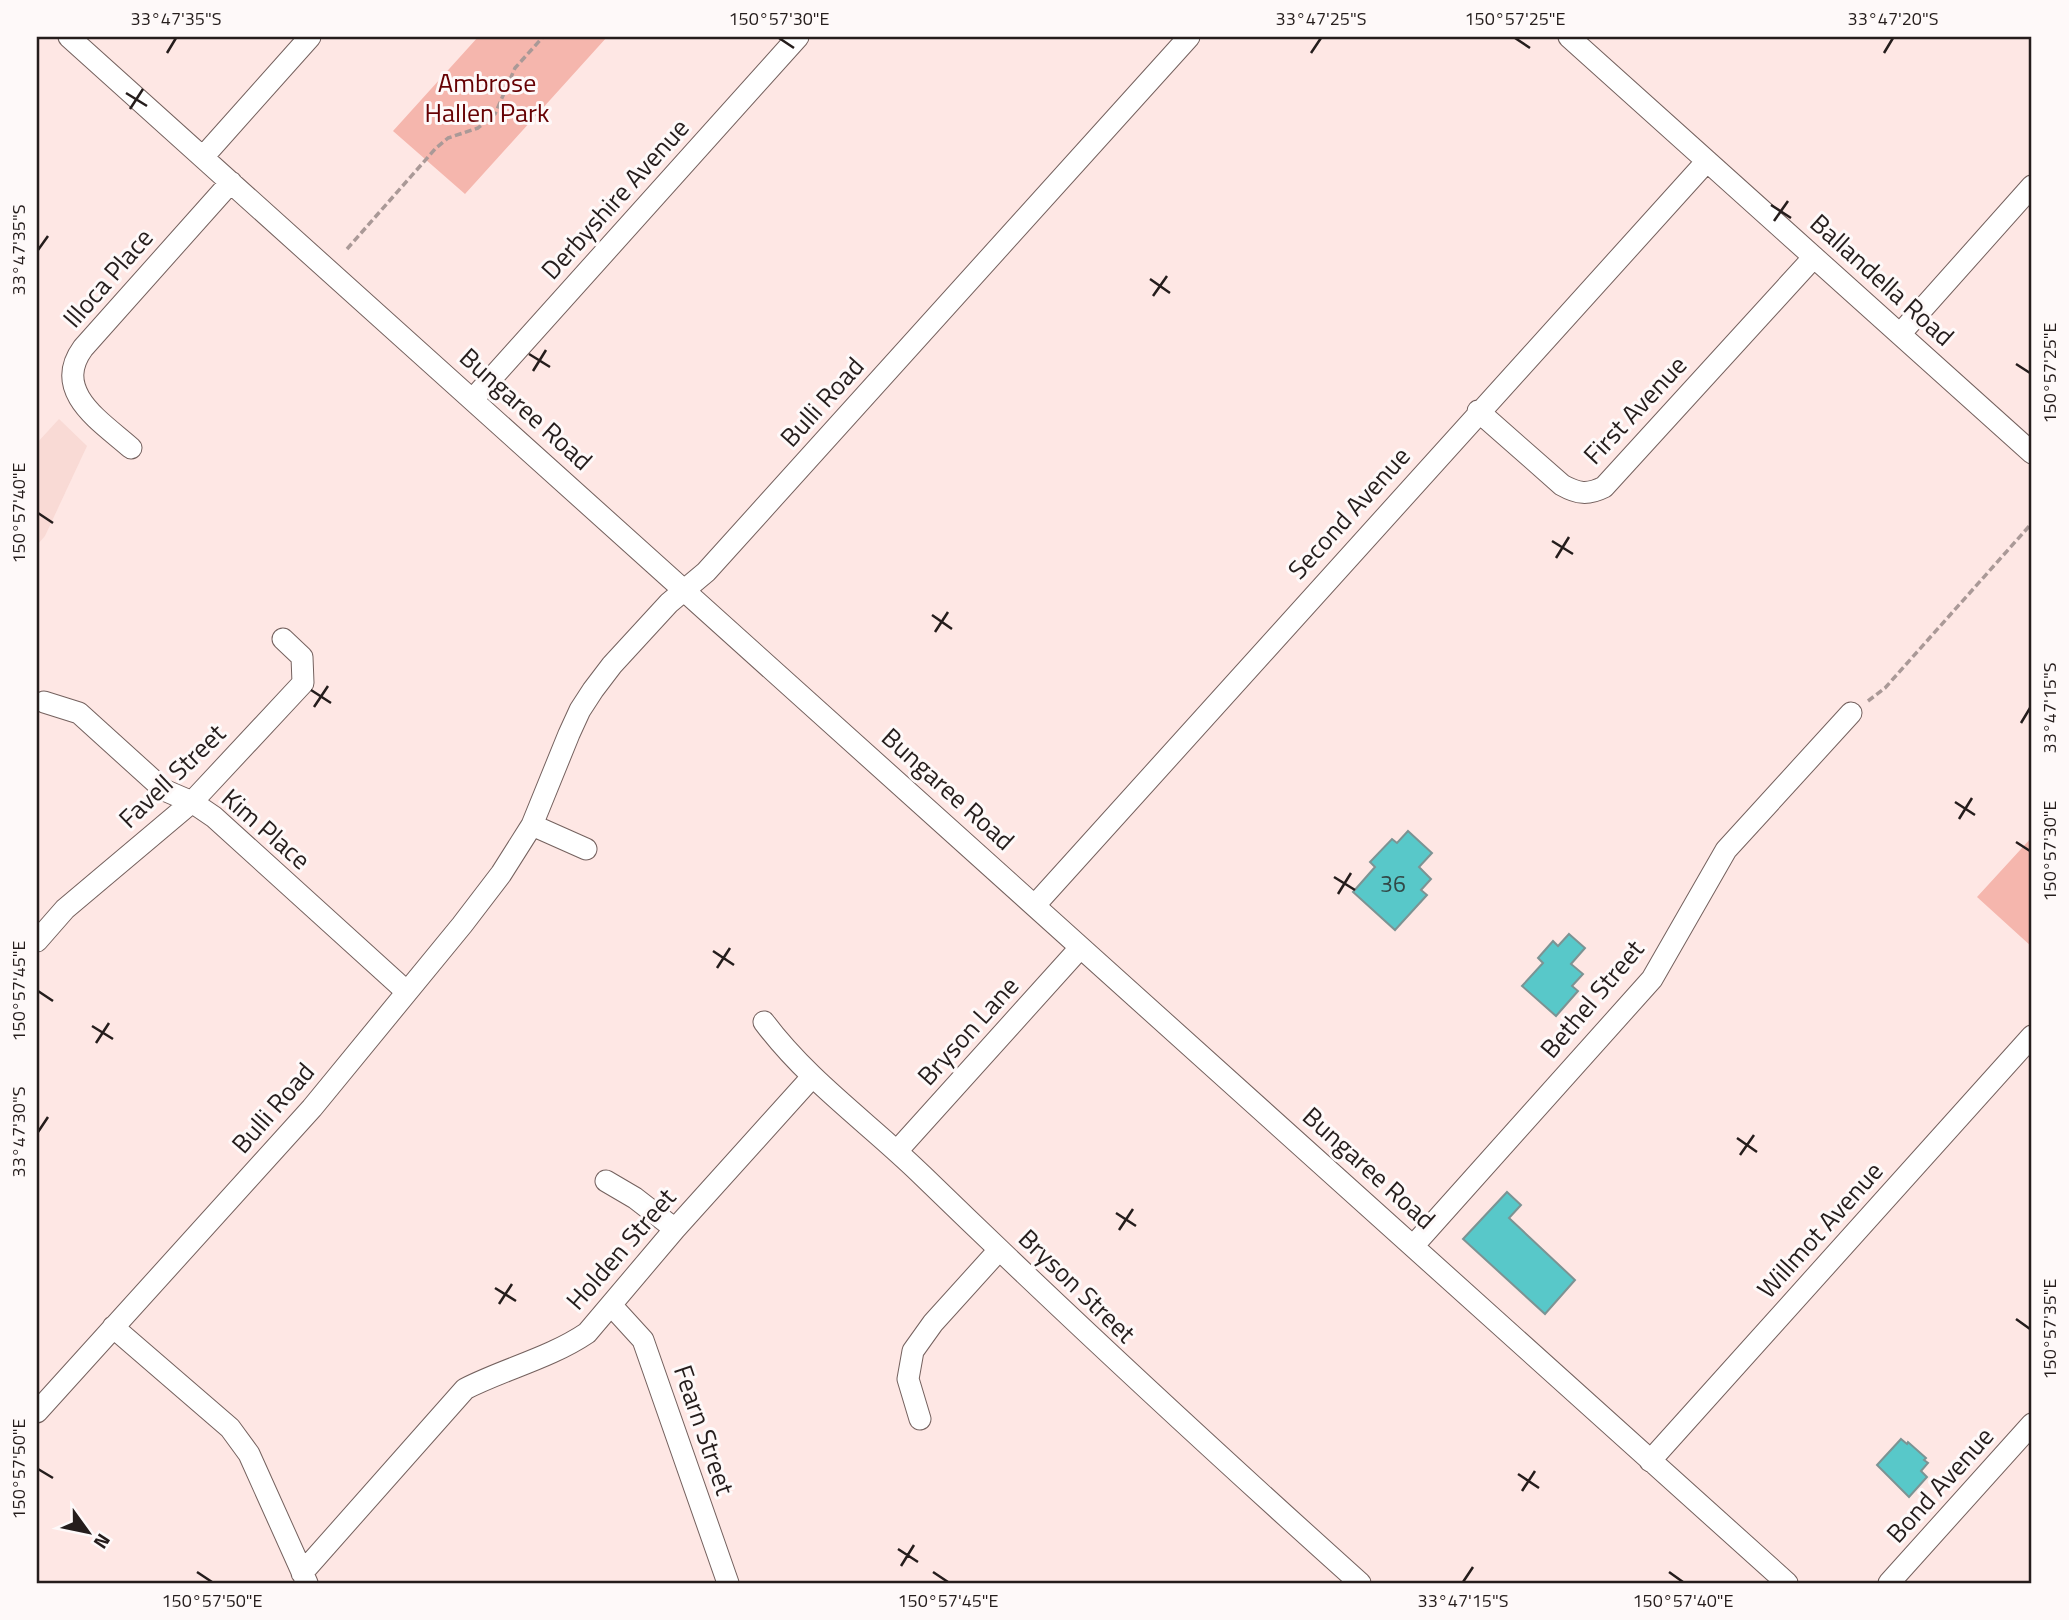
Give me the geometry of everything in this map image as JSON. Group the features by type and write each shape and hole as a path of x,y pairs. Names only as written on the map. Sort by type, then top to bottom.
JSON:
{"street":[{"name":"Bungaree Road","path":"69,37 1787,1583"},
{"path":"203,157 310,37"},
{"name":"Derbyshire Avenue","path":"473,399 798,37"},
{"name":"Bulli Road","path":"37,1412 312,1108 501,874 532,825 580,710 612,665 669,603 706,572 1189,37"},
{"name":"Ballandella Road","path":"1569,37 2032,453"},
{"name":"Second Avenue","path":"1035,905 1478,411 1707,161"},
{"name":"Illoca Place","path":"131,448 78,399 72,377 75,361 83,348 231,182"},
{"path":"1900,334 2032,186"},
{"name":"First Avenue","path":"1478,411 1562,485 1575,492 1591,493 1604,487 1814,257"},
{"name":"Favell Street","path":"37,941 65,909 192,802 303,683 302,657 283,639"},
{"name":"Kim Place","path":"44,702 79,713 164,790 192,802 214,817 407,992"},
{"name":"Bethel Street","path":"1414,1245 1652,979 1726,850 1851,713"},
{"path":"532,825 586,849"},
{"name":"Bryson Lane","path":"897,1151 1080,948"},
{"name":"Bryson Street","path":"764,1022 784,1049 813,1077 897,1151 1167,1409 1360,1583"},
{"name":"Willmot Avenue","path":"1650,1461 2032,1036"},
{"name":"Holden Street","path":"305,1578 464,1389 569,1345 587,1333 675,1229 813,1077"},
{"path":"606,1181 635,1198 675,1229"},
{"path":"920,1419 908,1379 913,1351 933,1323 999,1250"},
{"name":"Fearn Street","path":"611,1305 643,1340 727,1583"},
{"path":"113,1327 230,1428 249,1454 305,1578"},
{"name":"Bond Avenue","path":"1889,1583 2032,1424"}],"path":[{"path":"346,249 436,148 448,138 478,128 495,114 515,68 543,37"},
{"path":"1851,713 1885,688 2032,523"}],"shaded area":[{"path":"59,419 87,446 45,536 37,545 37,443"}],"green space":[{"name":"Ambrose Hallen Park","path":"478,37 607,37 465,194 393,131"},
{"path":"2032,837 2032,947 1977,897"}],"building":[{"path":"1408,831 1432,853 1419,867 1431,879 1421,890 1427,895 1395,930 1353,892 1375,867 1370,862 1392,839 1397,843"},
{"path":"1569,934 1585,948 1571,964 1583,974 1572,986 1578,991 1556,1016 1522,986 1543,963 1538,958 1553,941 1558,946"},
{"path":"1507,1192 1521,1205 1509,1218 1575,1280 1545,1314 1463,1239"},
{"path":"1901,1439 1926,1458 1924,1460 1928,1463 1921,1471 1927,1477 1909,1497 1877,1465"}]}
